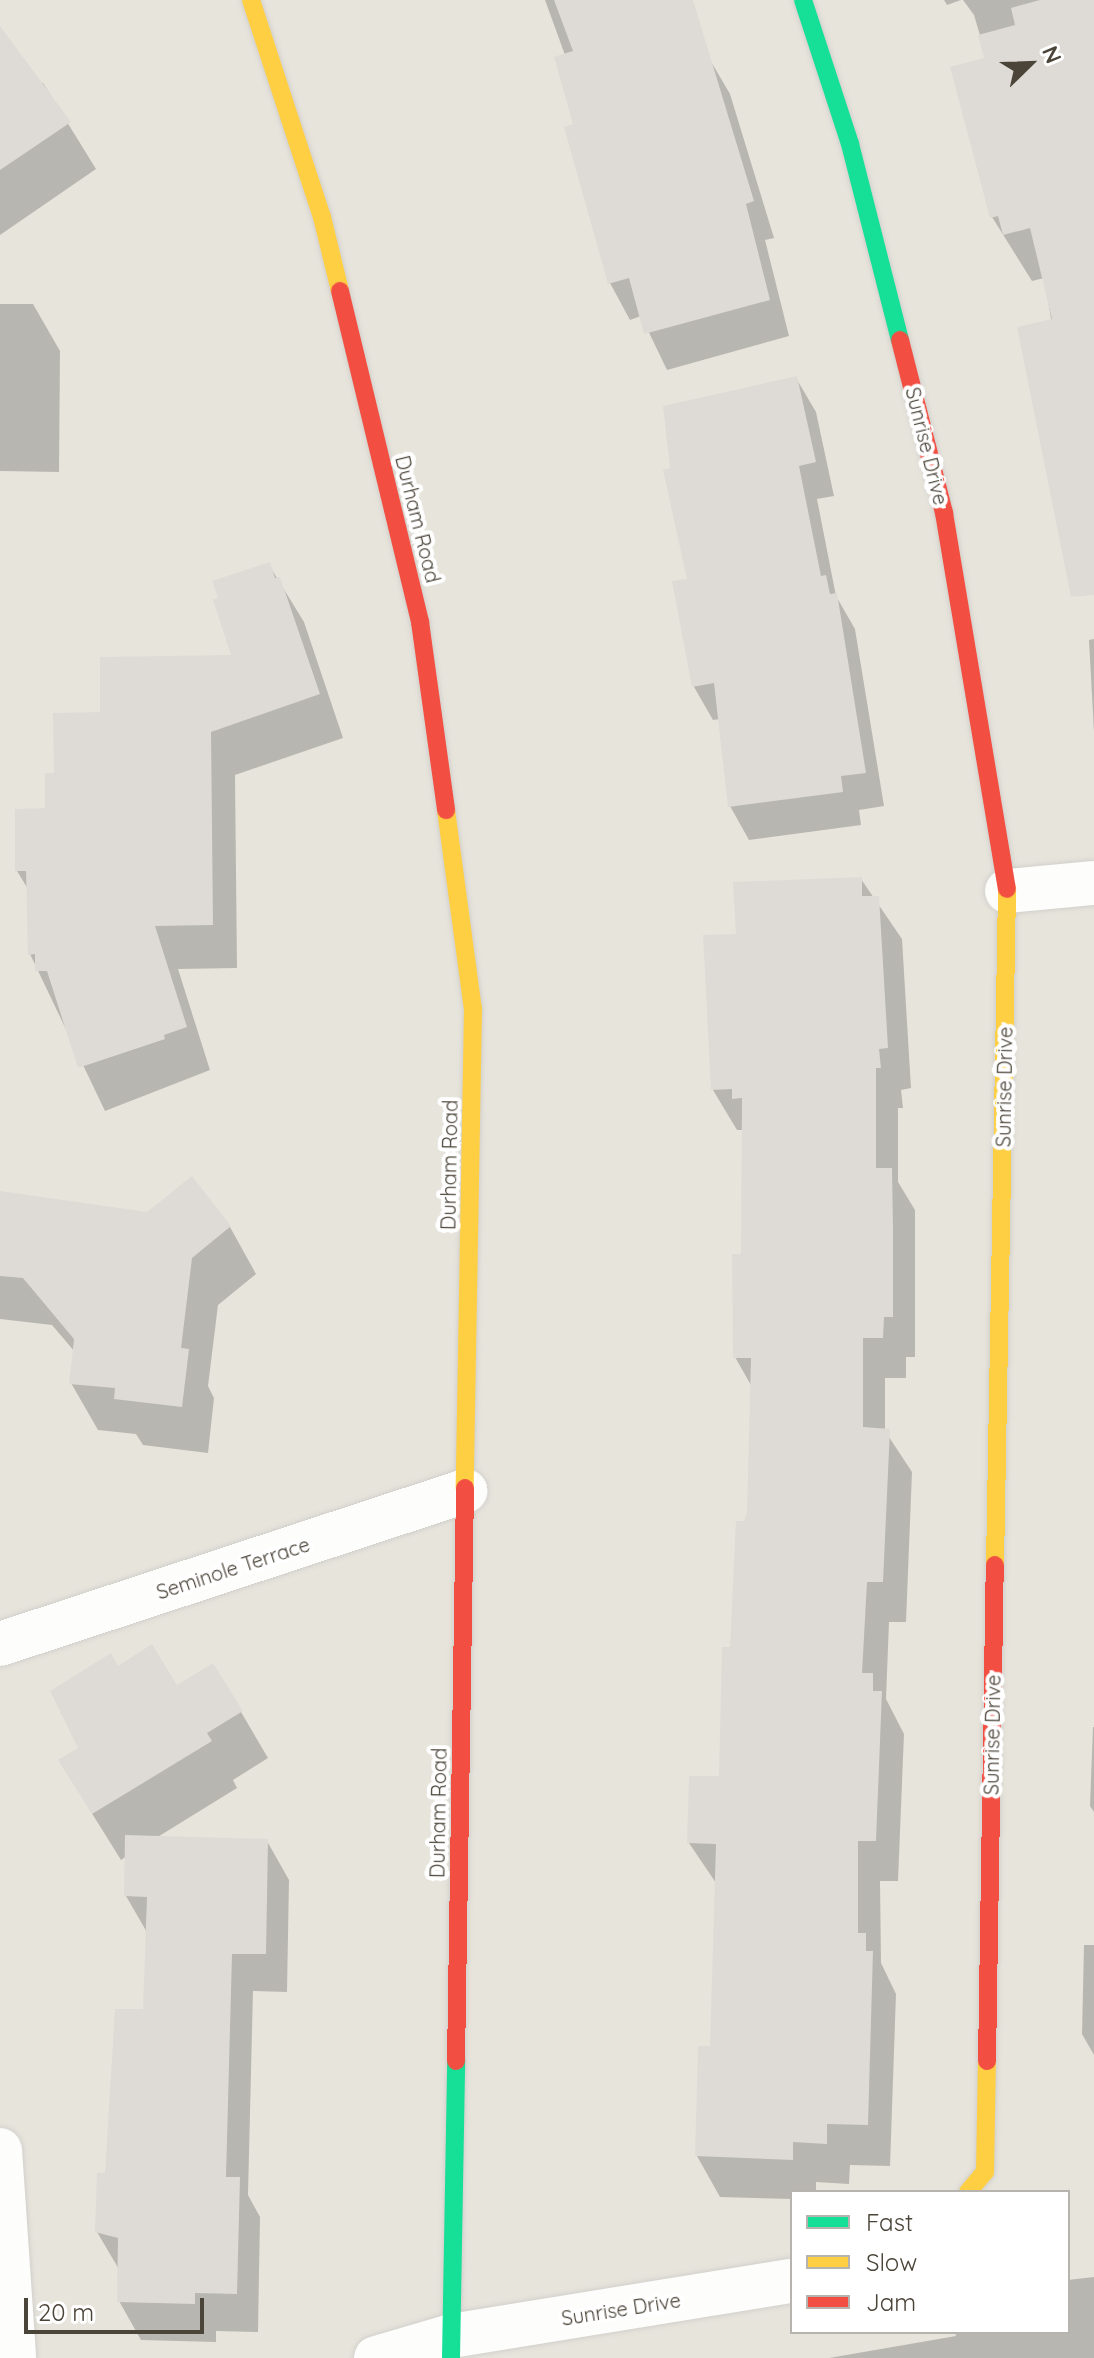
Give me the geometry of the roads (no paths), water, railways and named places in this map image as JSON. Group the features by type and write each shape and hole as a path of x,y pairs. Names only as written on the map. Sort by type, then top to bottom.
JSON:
{"main road":[{"name":"Durham Road","path":"251,0 322,217 420,622 473,1009 451,2347"},
{"name":"Sunrise Drive","path":"803,0 850,144 944,513 1007,891 985,2172 970,2190"}],"street":[{"path":"1007,891 1094,883"},
{"name":"Seminole Terrace","path":"0,1644 466,1491"},
{"path":"0,2150 14,2358"},
{"name":"Sunrise Drive","path":"376,2358 451,2347 790,2281"}]}
